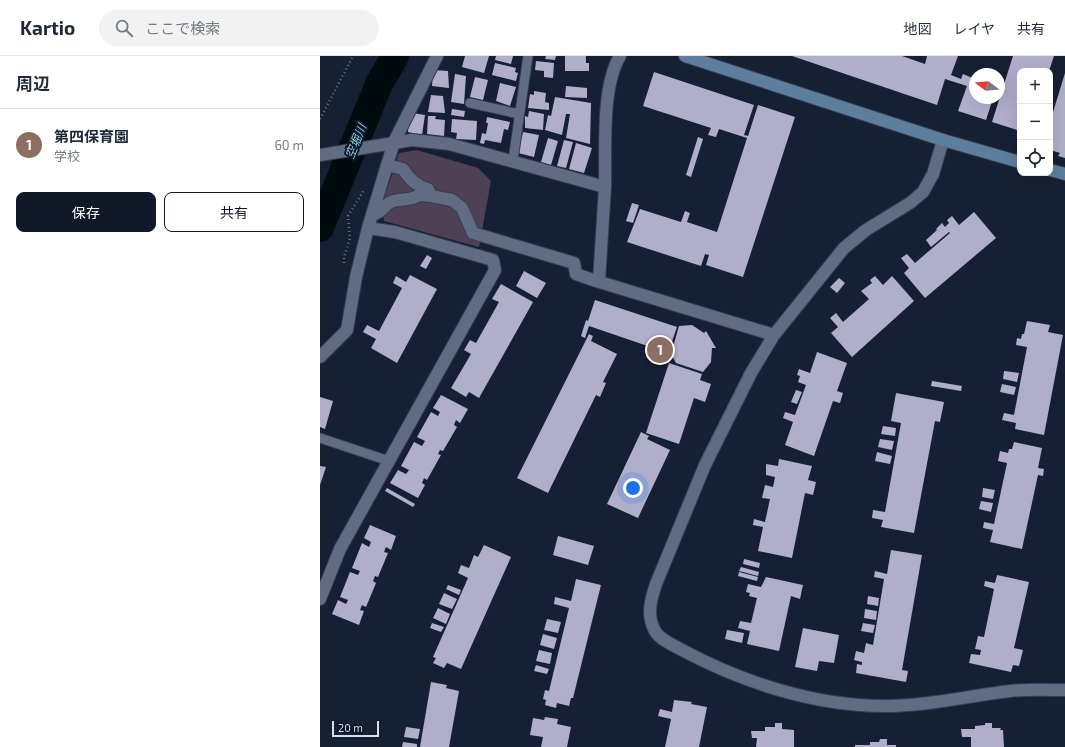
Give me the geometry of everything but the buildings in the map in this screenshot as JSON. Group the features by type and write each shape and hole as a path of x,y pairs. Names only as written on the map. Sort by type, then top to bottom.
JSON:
{"street":[{"path":"320,357 347,330 356,276 368,228 394,142 437,56"},
{"path":"599,281 605,187 607,106 611,77 615,64 620,56"},
{"path":"685,56 943,140 1017,161"},
{"path":"320,155 412,140 449,144 513,160 605,187"},
{"path":"943,140 933,174 923,192 910,203 866,230 844,248 774,335 751,373 727,418 705,465 670,547 650,602 650,619 655,632 664,640 697,658 757,682 817,699 842,703 883,706 912,705 1012,690 1065,690"},
{"path":"387,165 403,169 411,180 422,188 428,189 431,196"},
{"path":"1053,171 1065,174"},
{"path":"372,215 382,212 388,203 398,200 413,200 419,195 452,200 462,208 472,234 574,263 576,274 774,335"},
{"path":"321,594 340,549 495,270 493,260 395,232 368,228"}],"lane":[{"path":"513,160 528,56"},
{"path":"470,103 520,114"},
{"path":"320,438 389,461"}],"path":[{"path":"320,119 353,56"}],"shaded area":[{"path":"417,150 478,168 491,181 479,247 384,221 382,205 399,153"}],"waterway":[{"name":"空堀川","path":"320,228 379,84 395,56"}],"place":[{"name":"第四保育園","path":"660,350"}]}
